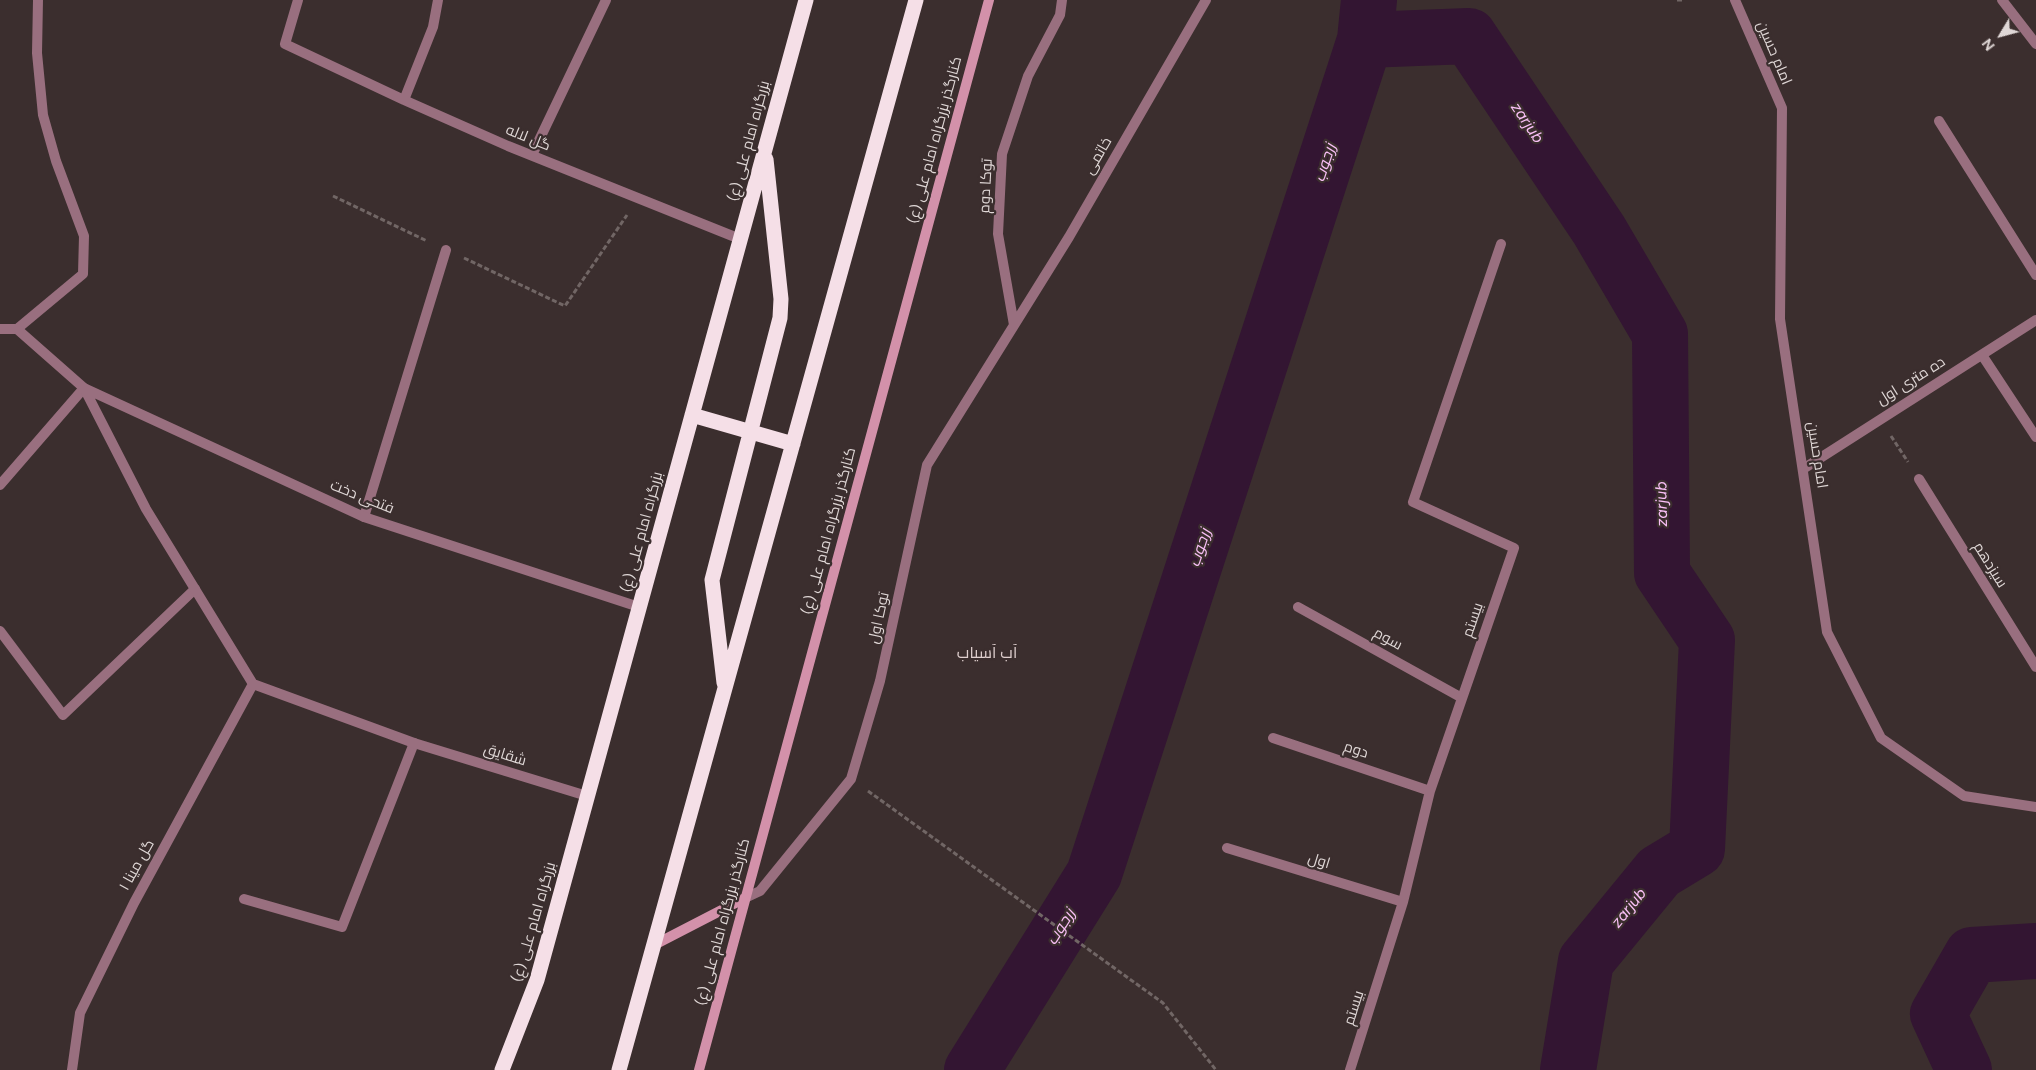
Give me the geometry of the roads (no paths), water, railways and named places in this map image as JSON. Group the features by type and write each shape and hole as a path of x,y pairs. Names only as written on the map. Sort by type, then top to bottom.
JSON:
{"highway":[{"name":"بزرگراه امام علی (ع)","path":"502,1070 537,980 806,0"},
{"path":"621,1066 916,0"},
{"path":"725,689 712,580 780,318 780,299 765,150"},
{"path":"692,415 793,444"}],"main road":[{"name":"کنارگذر بزرگراه امام علی (ع)","path":"699,1070 989,0"},
{"path":"654,944 745,898"}],"street":[{"path":"0,329 17,329 83,274 84,236 56,161 43,115 37,53 38,0"},
{"name":"گل لاله","path":"298,0 285,44 404,100 532,156 740,238"},
{"path":"404,100 432,27 438,0"},
{"path":"532,156 606,0"},
{"name":"توکا دوم","path":"1014,325 998,234 1002,154 1028,76 1060,15 1062,0"},
{"name":"خاتمی","path":"1014,325 1069,236 1206,0"},
{"name":"امام حسین","path":"1735,0 1782,108 1780,319 1827,632 1881,738 1964,796 2036,807"},
{"path":"2002,0 2036,44"},
{"path":"1939,121 2036,274"},
{"name":"بیستم","path":"1350,1070 1403,902 1430,791 1514,548 1413,502 1501,244"},
{"path":"364,517 446,250"},
{"name":"ده متری اول","path":"1804,469 1880,418 2036,320"},
{"name":"توکا اول","path":"745,898 760,891 851,779 880,681 927,466 1014,325"},
{"path":"17,329 84,388 146,509 254,684"},
{"path":"1982,355 2036,437"},
{"path":"0,485 84,388"},
{"name":"فتحی دخت","path":"84,388 364,517 639,607"},
{"name":"سیزدهم","path":"1919,479 2036,667"},
{"path":"0,631 63,715 195,589"},
{"name":"سوم","path":"1298,607 1462,698"},
{"name":"شقایق","path":"254,684 414,743 587,796"},
{"name":"گل مینا ۱","path":"72,1070 80,1013 134,903 254,684"},
{"name":"دوم","path":"1273,738 1430,791"},
{"path":"244,899 342,927 414,743"},
{"name":"اول","path":"1227,848 1403,902"}],"waterway":[{"name":"زرجوب","path":"972,1070 1094,874 1365,40 1369,0"},
{"name":"zarjub","path":"1365,40 1469,36 1599,230 1660,334 1662,573 1707,640 1697,849 1659,872 1586,961 1568,1070"},
{"name":"zarjub","path":"1964,1070 1938,1014 1972,955 2036,951"}],"district":[{"name":"آب آسیاب","path":"987,653"}]}
